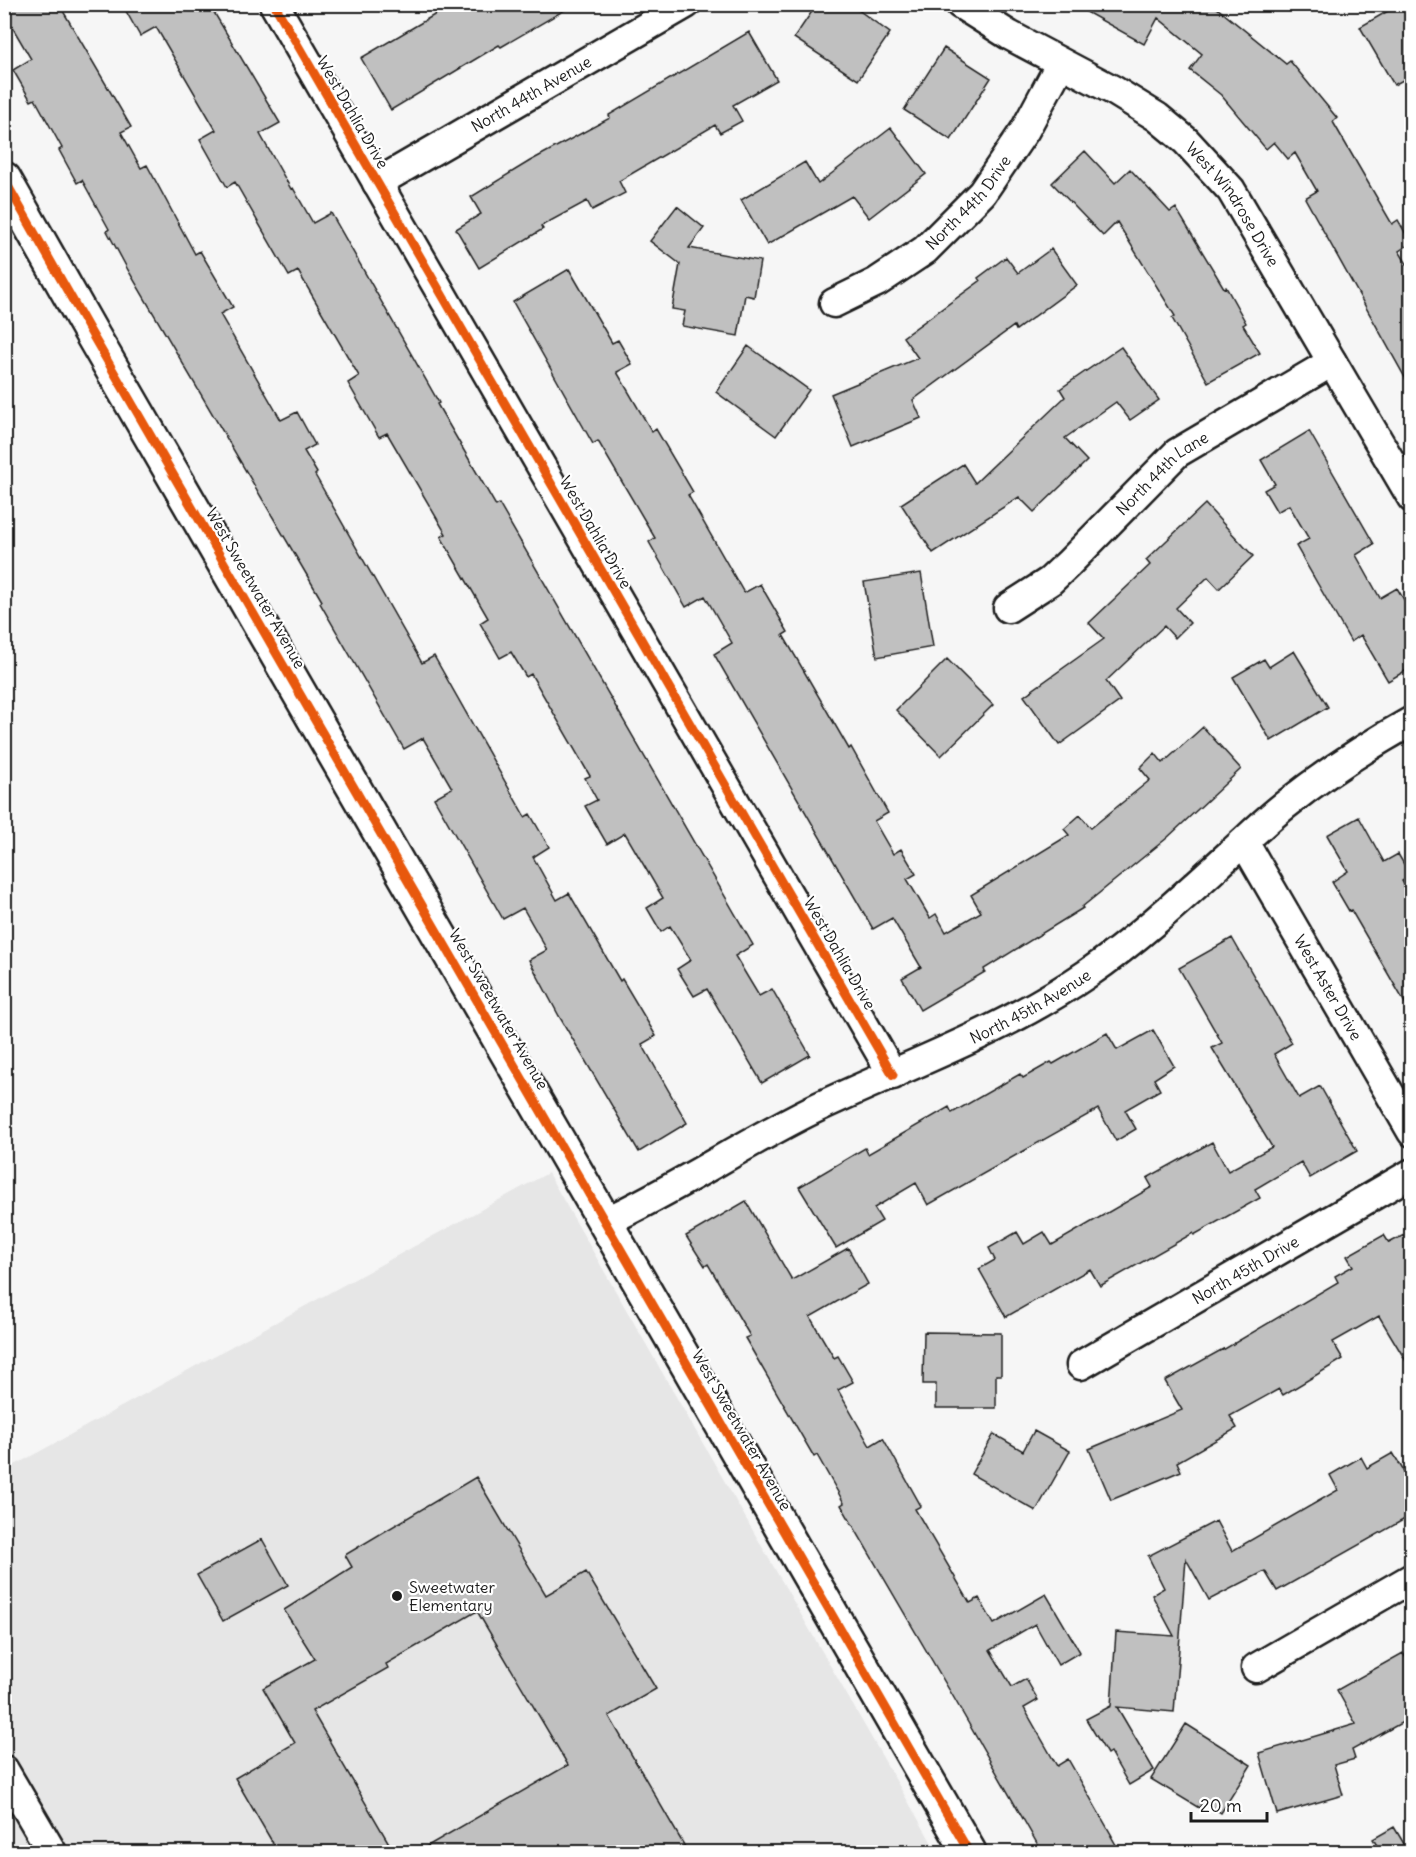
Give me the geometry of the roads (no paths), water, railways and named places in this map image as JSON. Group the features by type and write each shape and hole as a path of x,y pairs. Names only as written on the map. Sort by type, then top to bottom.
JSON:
{"street":[{"name":"West Dahlia Drive","path":"274,4 893,1075"},
{"name":"North 44th Avenue","path":"376,183 686,4"},
{"name":"West Windrose Drive","path":"960,4 1009,35 1113,90 1157,117 1186,141 1231,190 1412,498"},
{"name":"North 44th Drive","path":"834,303 877,282 925,250 982,193 1025,130 1061,63"},
{"name":"West Sweetwater Avenue","path":"4,179 104,356 969,1852"},
{"name":"North 44th Lane","path":"1008,608 1050,581 1177,453 1332,362"},
{"name":"North 45th Avenue","path":"605,1222 650,1202 749,1143 812,1110 893,1075 1023,1013 1087,974 1167,911 1283,807 1356,753 1412,721"},
{"name":"West Aster Drive","path":"1244,842 1412,1132"},
{"name":"North 45th Drive","path":"1081,1365 1412,1173"},
{"path":"1256,1668 1412,1578"},
{"path":"4,1770 52,1852"}],"place":[{"name":"Sweetwater Elementary","path":"397,1596"}]}
